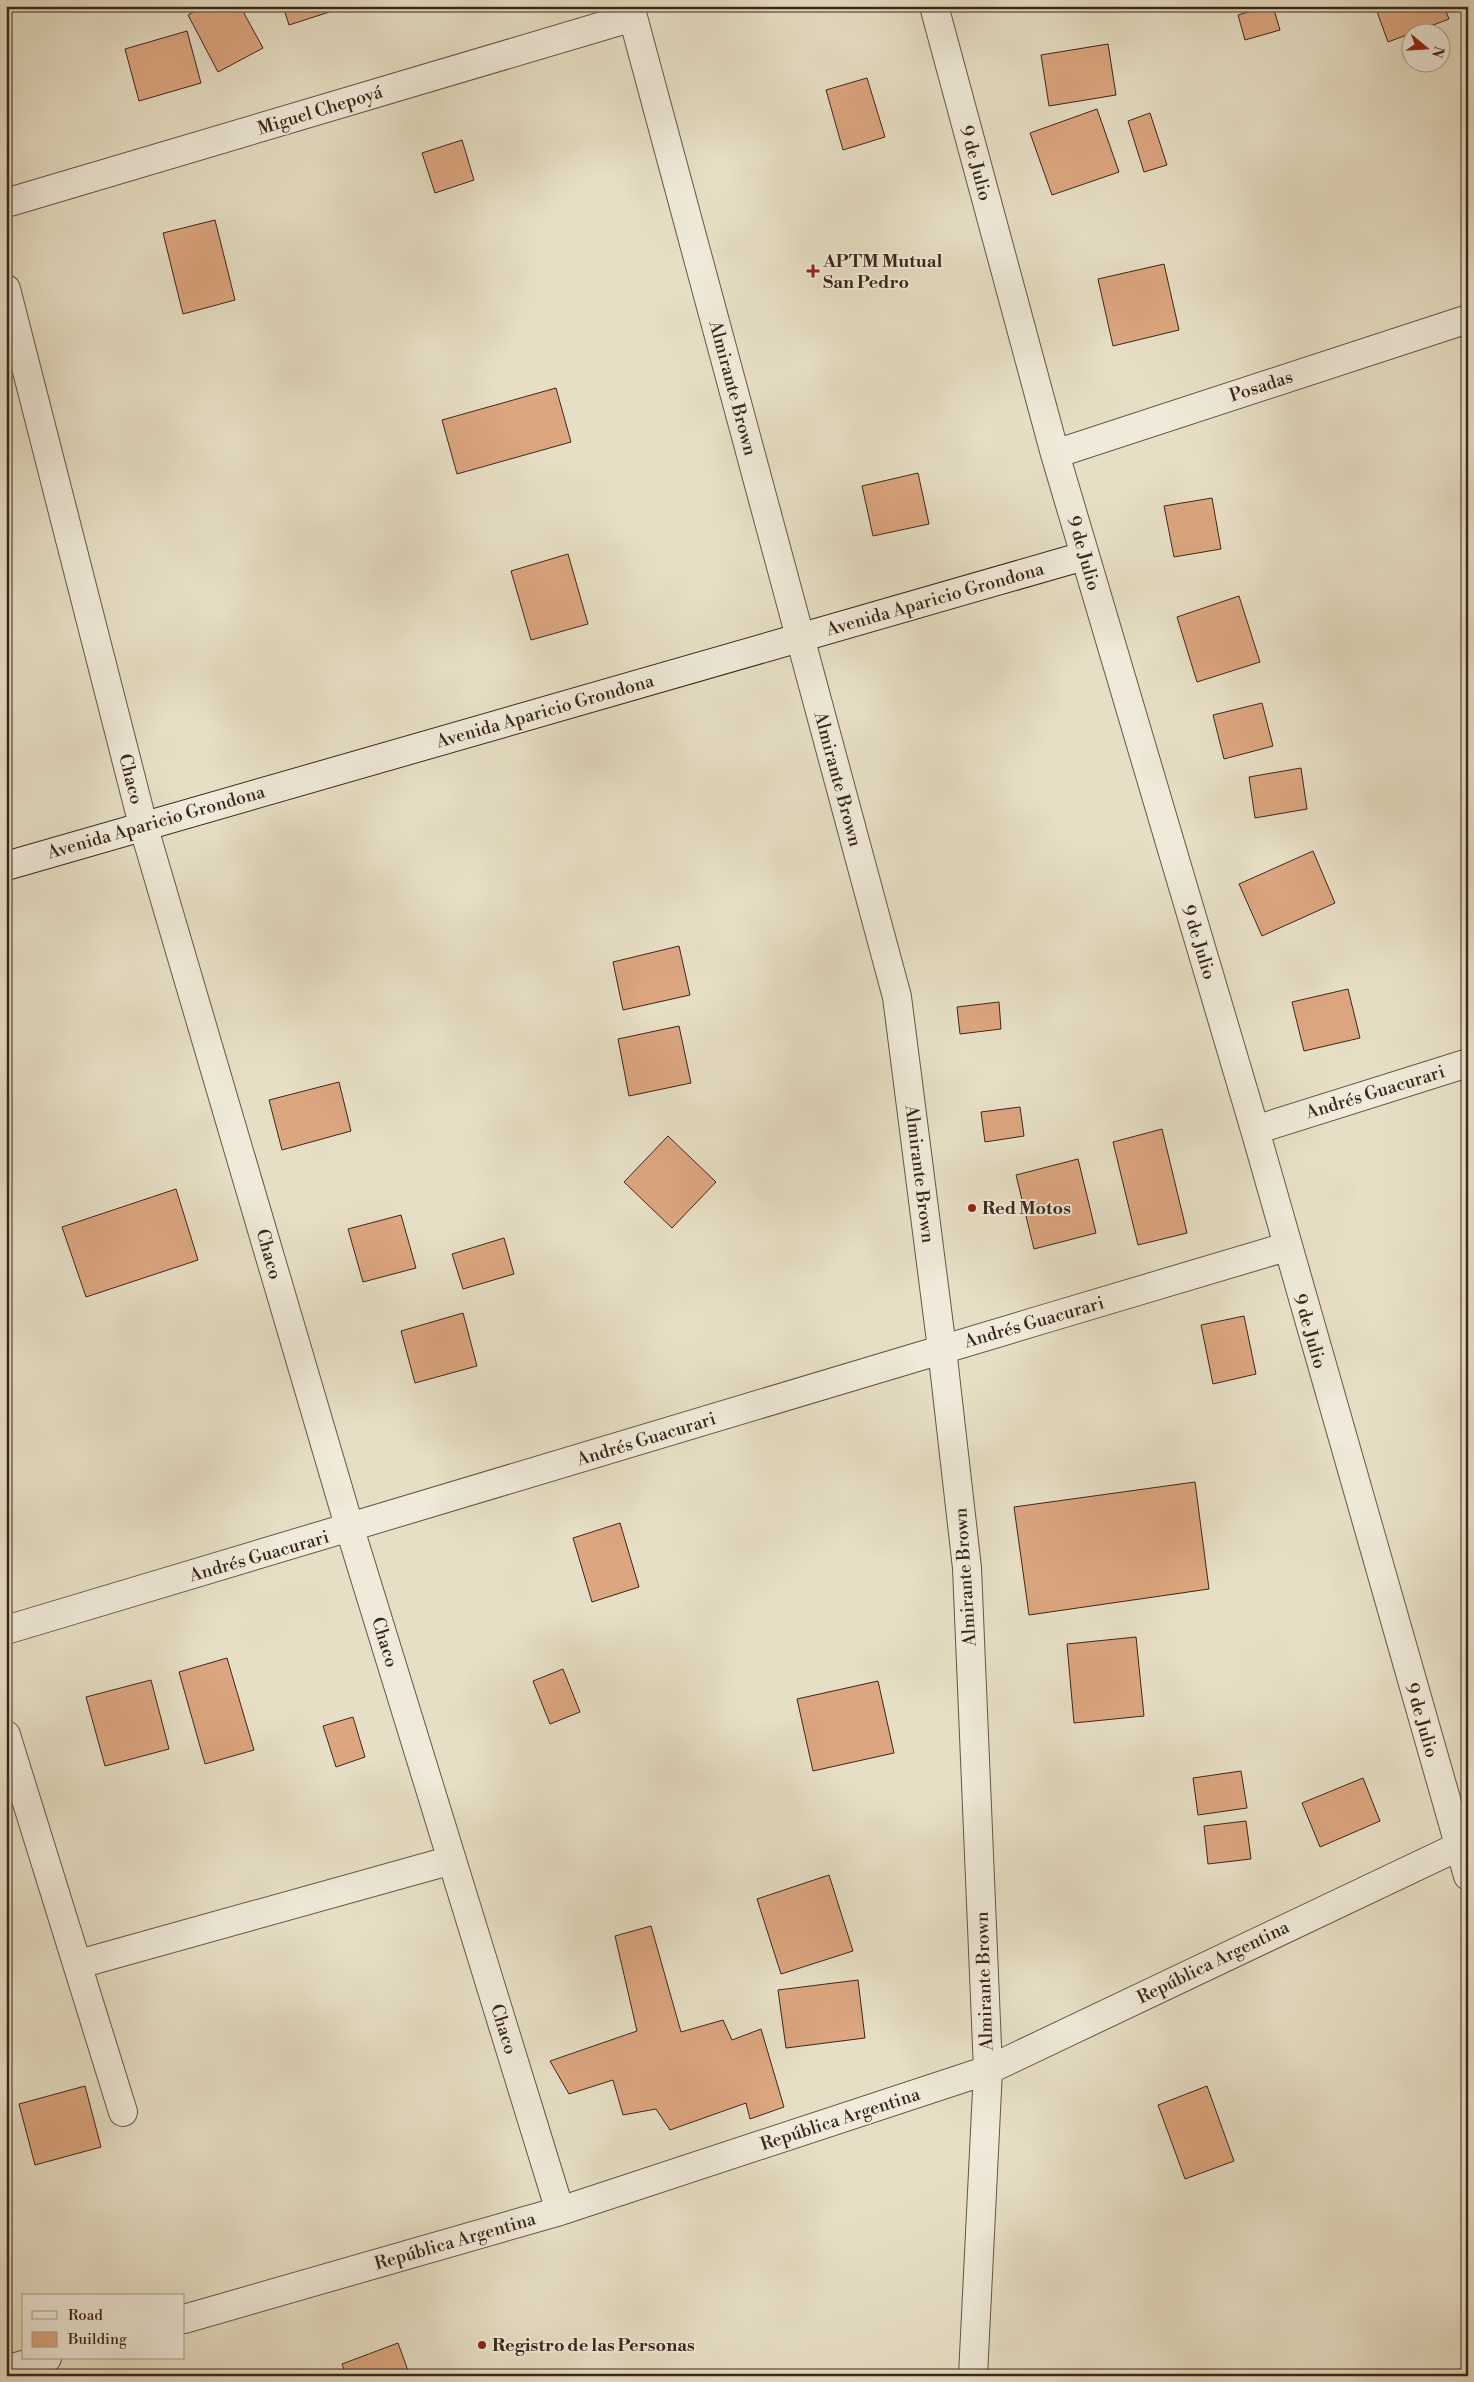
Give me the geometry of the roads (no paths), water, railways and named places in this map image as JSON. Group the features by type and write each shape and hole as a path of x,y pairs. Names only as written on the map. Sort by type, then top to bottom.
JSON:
{"street":[{"name":"9 de Julio","path":"934,6 1084,556 1463,1843 1468,1876"},
{"name":"Miguel Chepoyá","path":"6,203 631,12"},
{"name":"Almirante Brown","path":"631,12 897,998 942,1348 967,1568 988,2070 973,2376"},
{"name":"Chaco","path":"6,289 143,825 350,1529 560,2211"},
{"name":"Posadas","path":"1055,454 1468,319"},
{"name":"Avenida Aparicio Grondona","path":"6,866 143,825 1084,556"},
{"name":"Andrés Guacurari","path":"1254,1130 1468,1063"},
{"name":"Andrés Guacurari","path":"6,1630 350,1529 942,1348 1286,1247"},
{"path":"6,1735 79,1964 123,2112"},
{"name":"República Argentina","path":"185,2319 560,2211 988,2070 1463,1843"},
{"path":"79,1964 452,1860"},
{"path":"6,2370 40,2360"}],"place":[{"name":"APTM Mutual San Pedro","path":"813,271"},
{"name":"Red Motos","path":"972,1208"},
{"name":"Registro de las Personas","path":"482,2345"}]}
